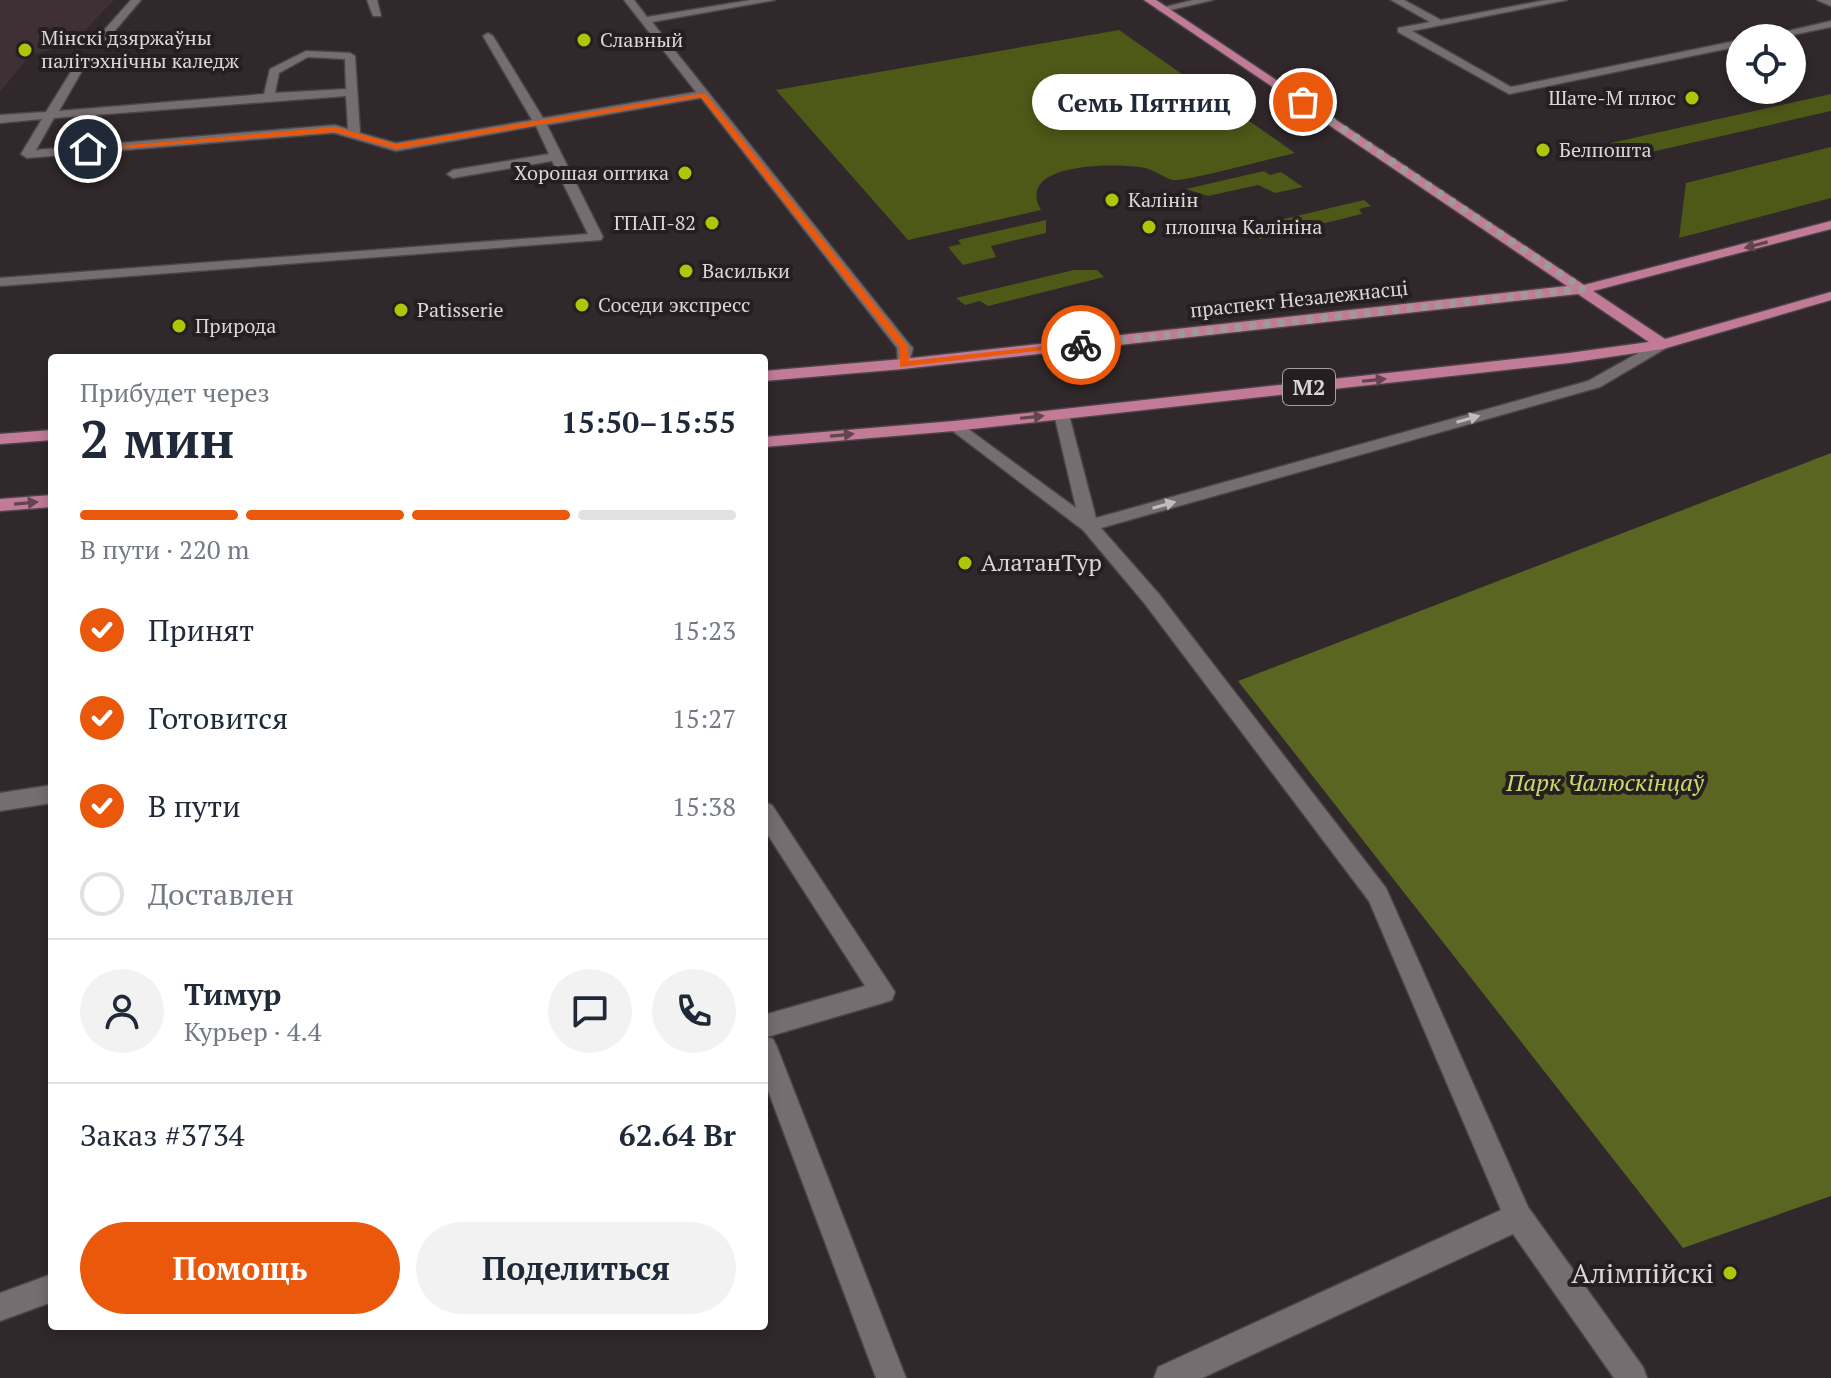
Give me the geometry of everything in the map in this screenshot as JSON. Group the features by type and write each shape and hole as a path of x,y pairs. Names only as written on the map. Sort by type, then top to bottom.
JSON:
{"main road":[{"path":"1149,0 1663,344"},
{"name":"праспект Незалежнасці","path":"768,376 903,364 1583,289 1831,225"},
{"name":"М2","path":"768,442 954,426 1554,359 1663,344 1831,296"},
{"path":"0,439 48,435"},
{"path":"0,505 48,501"}],"street":[{"path":"102,39 136,0"},
{"path":"372,0 377,14"},
{"path":"629,0 905,348 903,364"},
{"path":"645,20 770,0"},
{"path":"1162,9 1208,0"},
{"path":"1396,0 1440,23"},
{"path":"1562,0 1402,30 1509,91 1726,46"},
{"path":"1822,0 1831,3"},
{"path":"1806,29 1831,24"},
{"path":"0,282 596,237 539,121 488,36"},
{"path":"269,97 274,71 306,54 350,56 354,135"},
{"path":"82,62 27,154 335,129 396,147 703,94"},
{"path":"0,119 351,92"},
{"path":"453,174 557,156"},
{"path":"1089,526 1594,384 1663,344"},
{"path":"1062,414 1089,526"},
{"path":"954,426 1089,526 1152,599 1378,895 1518,1217 1632,1378"},
{"path":"0,802 48,795"},
{"path":"768,817 883,992 768,1025"},
{"path":"768,1057 891,1378"},
{"path":"1169,1378 1518,1217"},
{"path":"0,1307 48,1289"}],"shaded area":[{"name":"Мінскі дзяржаўны палітэхнічны каледж","path":"0,0 114,0 71,45 30,55 0,92"}],"green space":[{"path":"1119,30 1295,153 1181,180 1132,166 1074,169 1055,174 1042,182 1036,194 1041,210 908,240 776,90"},
{"path":"1831,94 1831,111 1625,158 1602,145 1786,104 1806,104 1806,100"},
{"path":"1831,147 1831,198 1679,238 1686,183"},
{"path":"1264,171 1270,175 1281,172 1303,187 1275,193 1258,185 1208,196 1186,189"},
{"path":"1364,200 1371,206 1359,209 1362,214 1260,239 1252,233 1263,224"},
{"path":"1046,220 1046,233 991,246 996,257 963,265 948,247 961,244 958,240"},
{"path":"1074,270 1097,270 1104,277 988,306 980,301 965,305 956,298"},
{"name":"Парк Чалюскінцаў","path":"1831,453 1831,1196 1683,1248 1238,681"}],"way so far":[{"path":"1081,345 1583,289 1303,102"}],"place":[{"name":"Славный","path":"584,40"},
{"name":"Мінскі дзяржаўны палітэхнічны каледж","path":"25,50"},
{"name":"Шате-М плюс","path":"1692,98"},
{"name":"Семь Пятниц","path":"1303,102"},
{"name":"Белпошта","path":"1543,150"},
{"name":"Хорошая оптика","path":"685,173"},
{"name":"Калінін","path":"1112,200"},
{"name":"ГПАП-82","path":"712,223"},
{"name":"плошча Калініна","path":"1149,227"},
{"name":"Васильки","path":"686,271"},
{"name":"Соседи экспресс","path":"582,305"},
{"name":"Patisserie","path":"401,310"},
{"name":"Природа","path":"179,326"},
{"name":"АлатанТур","path":"965,563"},
{"name":"Алімпійскі","path":"1730,1273"}],"route":[{"path":"88,149 335,129 396,147 703,94 905,348 903,364 1081,345"}]}
